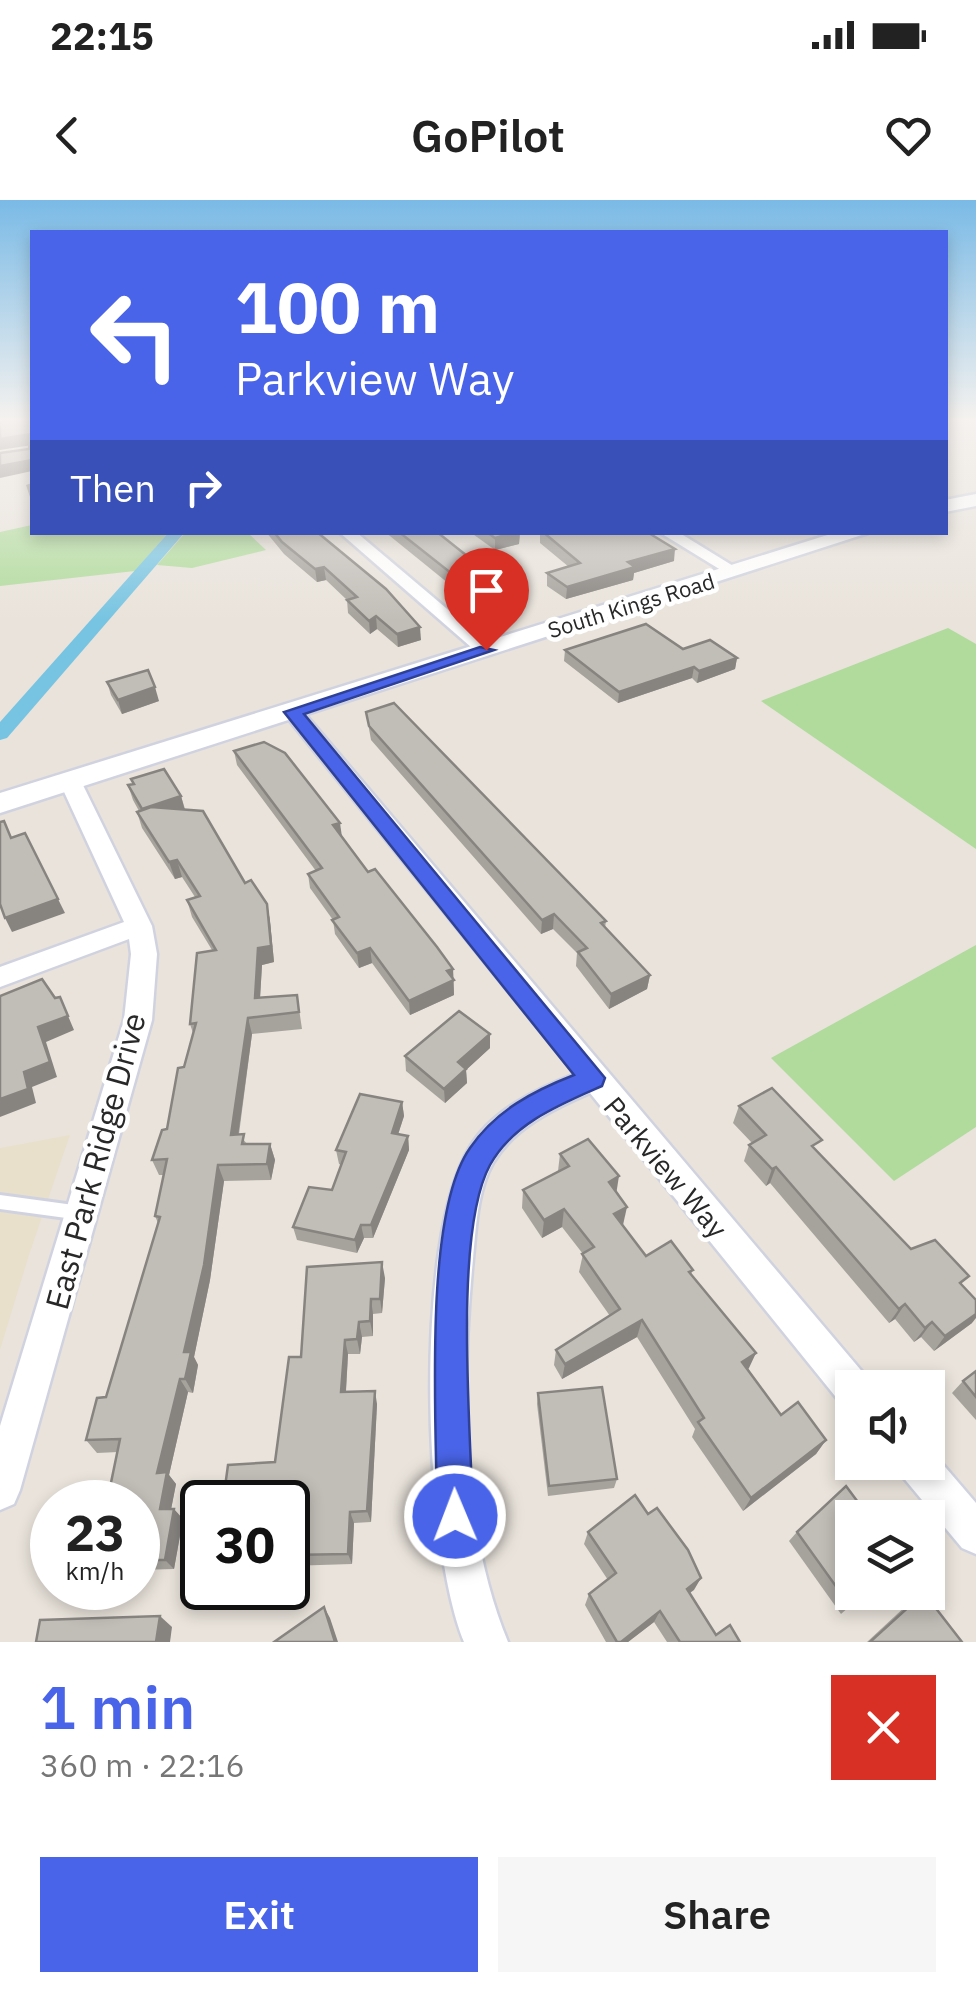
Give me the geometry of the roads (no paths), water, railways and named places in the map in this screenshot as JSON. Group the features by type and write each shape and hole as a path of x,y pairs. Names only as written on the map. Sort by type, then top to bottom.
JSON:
{"main road":[{"name":"South Kings Road","path":"0,803 852,535"}],"street":[{"path":"350,535 486,650"},
{"path":"671,535 735,572"},
{"name":"Parkview Way","path":"293,712 837,1370"},
{"name":"East Park Ridge Drive","path":"0,1490 138,1020 144,954 139,926 70,781"},
{"path":"0,977 139,926"},
{"path":"486,1642 455,1516 452,1340 458,1214 479,1157 511,1122 542,1100 592,1078"},
{"path":"931,1480 976,1534"}],"lane":[{"path":"0,1202 83,1213"}],"waterway":[{"path":"0,734 175,535"}]}
